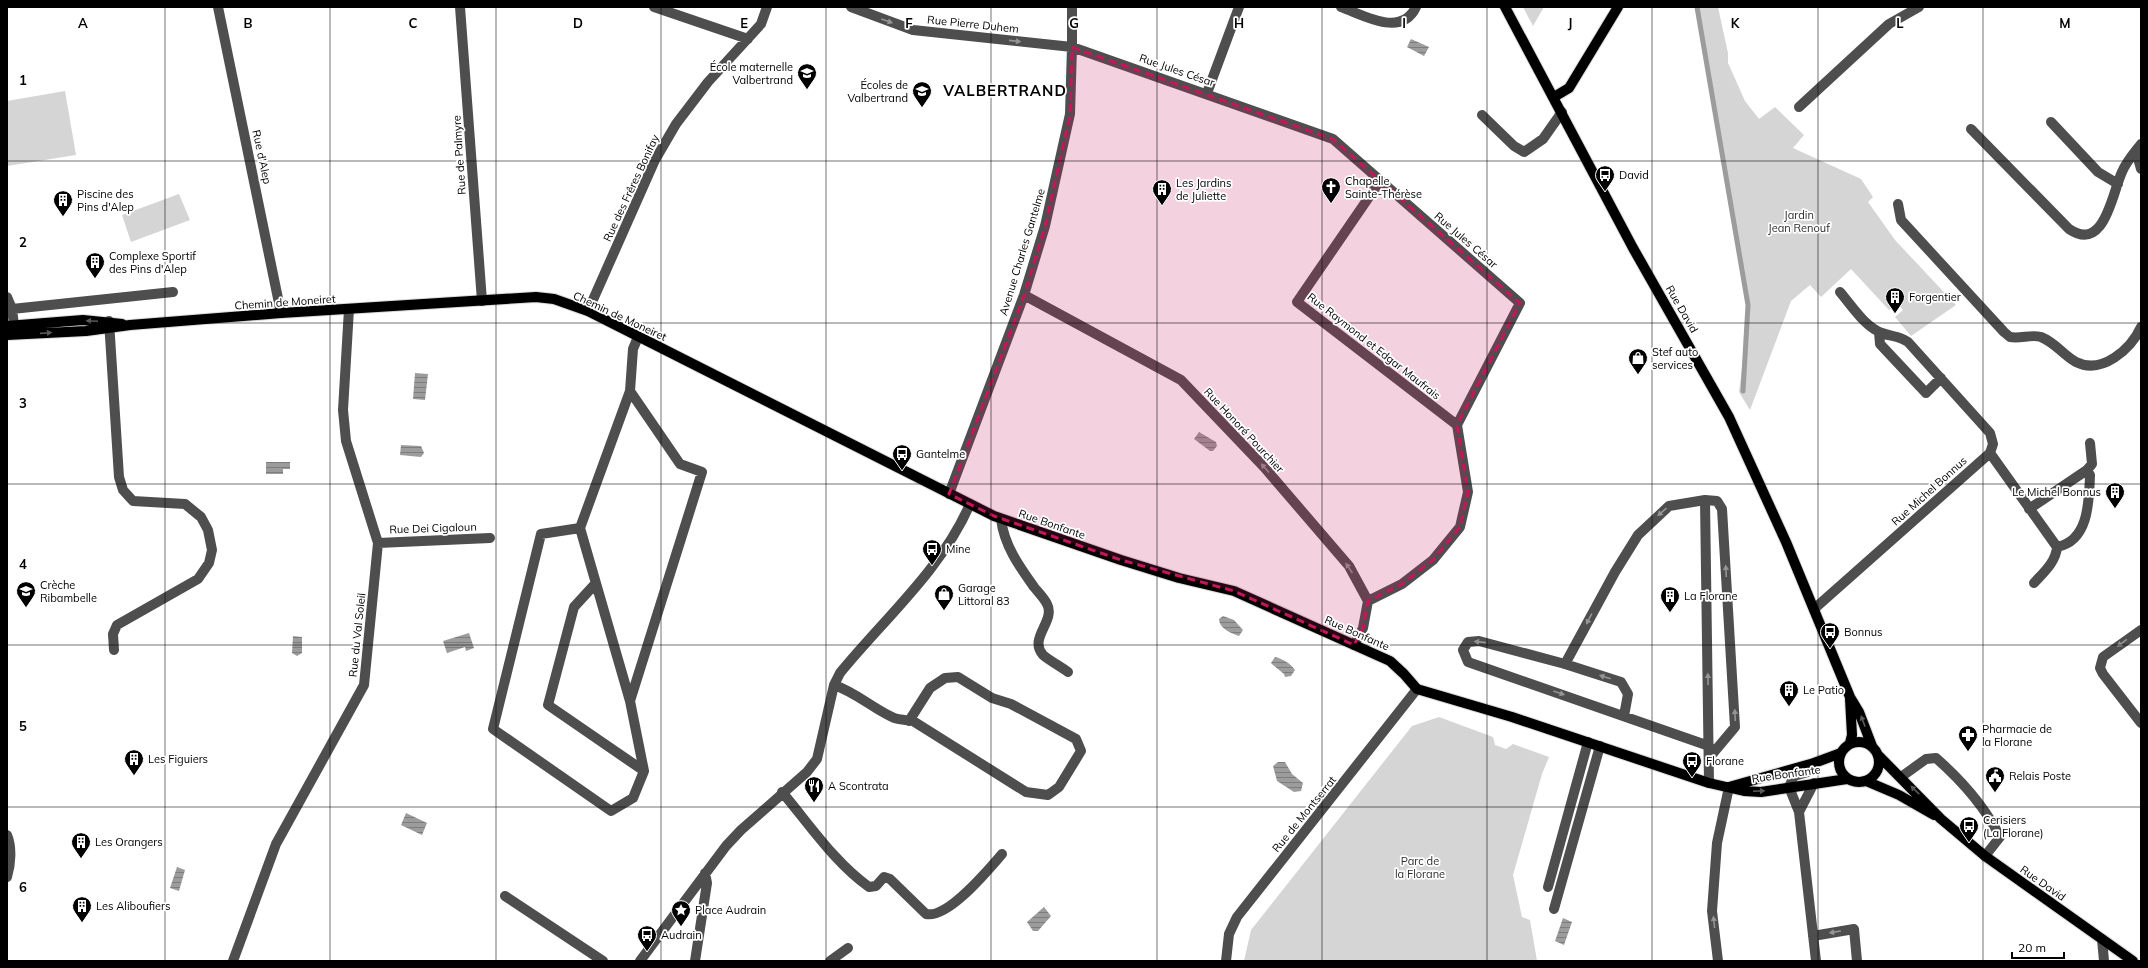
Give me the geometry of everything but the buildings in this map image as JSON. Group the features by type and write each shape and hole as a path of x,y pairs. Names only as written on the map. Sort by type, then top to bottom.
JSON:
{"main road":[{"name":"Rue David","path":"1505,7 1633,248 1733,423 1761,484 1850,697 1859,712 1875,750 1941,819 1985,856 2133,961"},
{"path":"1554,97 1569,88 1618,7"},
{"name":"Chemin de Moneiret","path":"7,335 109,325 130,325 281,313 536,298 554,299 588,312 970,504"},
{"name":"Chemin de Moneiret","path":"10,326 83,320 109,325"},
{"name":"Rue Bonfante","path":"970,504 1001,519 1150,569 1179,578 1234,591 1390,661 1404,674 1417,690 1512,717 1710,783 1744,791 1762,792 1847,778"},
{"name":"Rue David","path":"1850,697 1852,735 1850,743"},
{"path":"1861,742 1875,750 1878,767 1876,773 1866,781 1860,782 1847,778 1839,764 1841,753 1850,743 1861,742"},
{"name":"Rue Bonfante","path":"1729,787 1841,753"},
{"name":"Rue David","path":"1866,781 1899,795 1941,819"}],"street":[{"name":"Rue d'Alep","path":"218,7 281,313"},
{"name":"Rue de Palmyre","path":"460,7 482,302"},
{"path":"654,7 748,40"},
{"name":"Rue des Frêres Bonifay","path":"588,312 655,160 676,124 708,82 761,24 767,7"},
{"name":"Rue Pierre Duhem","path":"851,7 913,30 1072,46"},
{"name":"Avenue Charles Gantelme","path":"949,494 1024,295 1045,226 1070,114 1072,7"},
{"path":"1207,93 1240,7"},
{"path":"1341,7 1382,23 1397,23 1405,20 1413,14 1416,7"},
{"path":"1799,107 1889,24 1919,7"},
{"name":"Rue Jules César","path":"1072,46 1333,139 1520,303 1458,425"},
{"path":"1482,115 1514,146 1524,152 1543,139 1562,112"},
{"path":"2051,122 2098,172 2118,184"},
{"path":"1971,129 2065,225 2075,233 2091,233 2098,229 2109,210 2121,173 2138,147"},
{"path":"2138,147 2141,169"},
{"name":"Rue Raymond et Edgar Maufrais","path":"1380,181 1297,302 1458,425"},
{"path":"1898,204 1901,220 2010,337 2033,335 2040,337 2057,345 2078,363 2088,365 2104,362 2119,354 2130,345 2141,327"},
{"path":"12,309 173,292"},
{"path":"1840,292 1869,325 1879,332 1899,336 1908,342 1990,433 1993,444 1990,453 2057,548 2052,563 2034,583"},
{"name":"Rue Honoré Pourchier","path":"1024,295 1181,380 1264,467 1344,560 1368,601"},
{"path":"7,297 12,309 10,326"},
{"name":"Rue du Val Soleil","path":"233,961 276,844 364,685 378,543 346,442 343,410 349,310"},
{"path":"109,325 120,477 123,490 133,501 185,504 201,516 208,530 212,550 210,563 198,579 117,625 113,634 114,650"},
{"path":"1879,332 1880,344 1926,393 1941,378"},
{"path":"580,528 541,534 493,729 611,811 633,798 644,771 630,701 580,528 630,392 633,349 638,337"},
{"path":"630,392 680,464 702,472 630,701"},
{"path":"1354,645 1363,628 1368,601 1402,584 1433,560 1460,527 1468,492 1458,425"},
{"path":"2029,509 2087,470 2092,464 2090,443"},
{"name":"Rue Michel Bonnus","path":"1814,609 1990,453"},
{"path":"2057,548 2072,542 2079,532 2090,505 2090,474 2087,470"},
{"path":"1705,500 1710,783"},
{"path":"1565,664 1615,572 1638,535 1669,506 1705,500 1717,500 1722,509 1735,727 1709,758"},
{"path":"640,961 705,873 741,830 782,792 807,772 816,759 834,685 840,673 932,566 961,524 970,504"},
{"path":"1001,519 1006,542 1030,582 1047,603 1050,612 1039,637 1040,650 1044,656 1068,672"},
{"name":"Rue Dei Cigaloun","path":"378,543 490,538"},
{"path":"596,583 574,607 548,706 644,771"},
{"path":"2141,630 2103,657 2100,668 2141,723"},
{"path":"1624,716 1628,694 1621,682 1565,664 1479,641 1468,642 1463,650 1468,662 1709,746"},
{"path":"834,685 850,690 893,718 909,721 913,721 1026,792 1048,795 1059,787 1081,751 1076,739 1012,704 992,698 958,677 945,678 930,688 909,721"},
{"name":"Rue de Montserrat","path":"1226,961 1229,934 1237,917 1417,690"},
{"path":"1548,887 1588,742"},
{"path":"1554,909 1600,746"},
{"path":"1901,777 1926,759 1936,758 1951,771 1981,806 2000,838 1985,856"},
{"path":"1814,762 1808,772 1794,776 1789,787 1799,812 1816,961"},
{"path":"1799,812 1814,783"},
{"path":"1718,961 1712,911 1717,843 1729,787"},
{"path":"782,792 845,866 859,880 869,887 876,886 884,877 890,879 926,914 933,915 941,912 967,892 1002,854"},
{"path":"7,835 10,842 10,869 7,877"},
{"path":"695,961 707,884 705,873"},
{"path":"505,896 603,961"},
{"path":"1813,936 1854,929 1858,961"},
{"path":"2102,939 2104,961"},
{"path":"830,961 848,948"}],"highlighted area":[{"path":"1072,47 1333,139 1520,303 1457,425 1468,492 1460,527 1433,560 1402,584 1368,601 1363,628 1354,645 1234,591 1121,560 994,516 949,494 1024,295 1045,226 1070,114"}],"green space":[{"path":"1523,7 1544,7 1533,26"},
{"name":"Jardin Jean Renouf","path":"1695,7 1718,7 1728,53 1728,63 1745,101 1759,119 1775,107 1804,135 1793,148 1861,179 1873,197 1868,202 1895,240 1956,305 1911,336 1895,317 1903,310 1897,303 1889,310 1851,269 1821,297 1810,285 1791,301 1750,410 1739,392 1750,303"},
{"path":"65,91 76,155 7,166 7,101"},
{"path":"179,194 190,220 131,242 122,215"},
{"name":"Parc de la Florane","path":"1439,717 1493,737 1495,745 1506,749 1513,744 1549,757 1542,774 1513,875 1522,917 1530,920 1537,961 1244,961 1251,930 1412,726"}],"shaded area":[{"path":"1411,39 1429,47 1424,56 1407,47"},
{"path":"415,373 428,374 425,400 413,399"},
{"path":"1199,432 1216,442 1217,446 1213,451 1210,451 1194,439"},
{"path":"401,445 421,446 424,453 421,457 400,455"},
{"path":"266,462 290,462 290,469 283,469 283,474 266,474"},
{"path":"1223,616 1234,620 1243,630 1239,636 1223,628 1219,622 1219,619"},
{"path":"469,633 474,648 466,651 465,647 447,653 443,641"},
{"path":"293,636 302,637 302,653 297,656 292,653"},
{"path":"1275,657 1286,662 1295,670 1291,676 1285,677 1284,674 1271,663"},
{"path":"1278,762 1285,762 1292,774 1303,783 1301,791 1294,792 1277,781 1273,766"},
{"path":"406,813 427,823 422,835 401,825"},
{"path":"177,867 185,870 179,891 170,888"},
{"path":"1044,907 1051,916 1038,931 1033,931 1027,922"},
{"path":"1563,918 1572,922 1564,945 1555,941"}],"waterway":[{"path":"1697,7 1748,305 1743,391"}],"place":[{"name":"École maternelle Valbertrand","path":"807,90"},
{"name":"Écoles de Valbertrand","path":"922,108"},
{"name":"David","path":"1605,192"},
{"name":"Chapelle Sainte-Thérèse","path":"1331,204"},
{"name":"Les Jardins de Juliette","path":"1162,206"},
{"name":"Piscine des Pins d'Alep","path":"63,217"},
{"name":"Complexe Sportif des Pins d'Alep","path":"95,279"},
{"name":"Forgentier","path":"1895,314"},
{"name":"Stef auto services","path":"1638,375"},
{"name":"Gantelme","path":"902,471"},
{"name":"Le Michel Bonnus","path":"2115,509"},
{"name":"Mine","path":"932,566"},
{"name":"Crèche Ribambelle","path":"26,608"},
{"name":"Garage Littoral 83","path":"944,611"},
{"name":"La Florane","path":"1670,613"},
{"name":"Bonnus","path":"1830,649"},
{"name":"Le Patio","path":"1789,707"},
{"name":"Pharmacie de la Florane","path":"1968,752"},
{"name":"Les Figuiers","path":"134,776"},
{"name":"Florane","path":"1692,778"},
{"name":"Relais Poste","path":"1995,793"},
{"name":"A Scontrata","path":"814,803"},
{"name":"Cerisiers (La Florane)","path":"1969,843"},
{"name":"Les Orangers","path":"81,859"},
{"name":"Les Aliboufiers","path":"82,923"},
{"name":"Place Audrain","path":"681,927"},
{"name":"Audrain","path":"647,952"}],"district":[{"name":"VALBERTRAND","path":"1005,91"}]}
